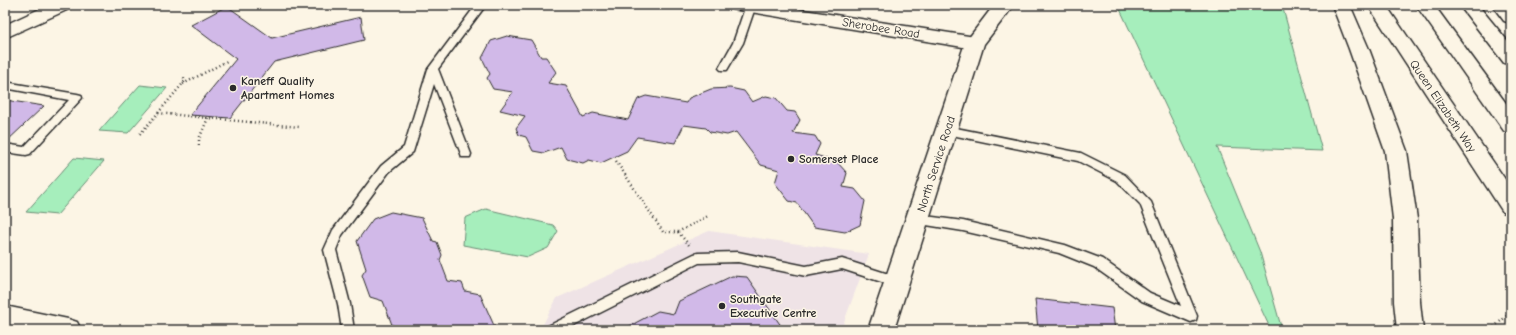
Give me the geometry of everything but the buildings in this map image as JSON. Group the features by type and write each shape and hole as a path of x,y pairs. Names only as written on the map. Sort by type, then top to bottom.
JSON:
{"main road":[{"name":"North Service Road","path":"881,330 975,43 1001,8 1005,5"},
{"path":"1341,5 1359,49 1396,151 1405,219 1407,302 1410,330"},
{"name":"Queen Elizabeth Way","path":"1377,5 1511,206"},
{"path":"1425,5 1511,126"},
{"path":"1468,5 1511,58"},
{"path":"1501,5 1511,17"},
{"path":"5,316 68,330"}],"street":[{"path":"5,32 63,5"},
{"name":"Sherobee Road","path":"746,6 975,43"}],"lane":[{"path":"348,330 344,304 330,250 337,233 385,168 410,150 433,69 481,5"},
{"path":"724,68 738,43 746,6"},
{"path":"433,69 466,154"},
{"path":"5,85 77,98 26,151 5,148"},
{"path":"918,220 964,226 1061,248 1098,263 1146,297 1191,316 1145,202 1121,178 1081,157 946,130"},
{"path":"553,330 698,258 738,257 806,270 842,264 897,282"}],"path":[{"path":"140,134 183,84 227,61"},
{"path":"183,76 185,81 183,84"},
{"path":"158,113 298,127"},
{"path":"199,144 199,140 208,118"},
{"path":"616,161 663,232 678,232 708,216"},
{"path":"1493,330 1492,329 1511,312"}],"shaded area":[{"path":"709,231 869,254 841,330 540,330 557,298"}],"green space":[{"path":"1118,5 1282,5 1322,151 1217,147 1260,252 1282,330 1271,330"},
{"path":"140,85 167,88 128,133 99,131"},
{"path":"74,158 104,161 57,215 26,212"},
{"path":"486,209 553,225 558,231 548,248 528,257 463,245 465,218"}],"place":[{"name":"Kaneff Quality Apartment Homes","path":"233,88"},
{"name":"Somerset Place","path":"791,159"},
{"name":"Southgate Executive Centre","path":"722,306"}]}
